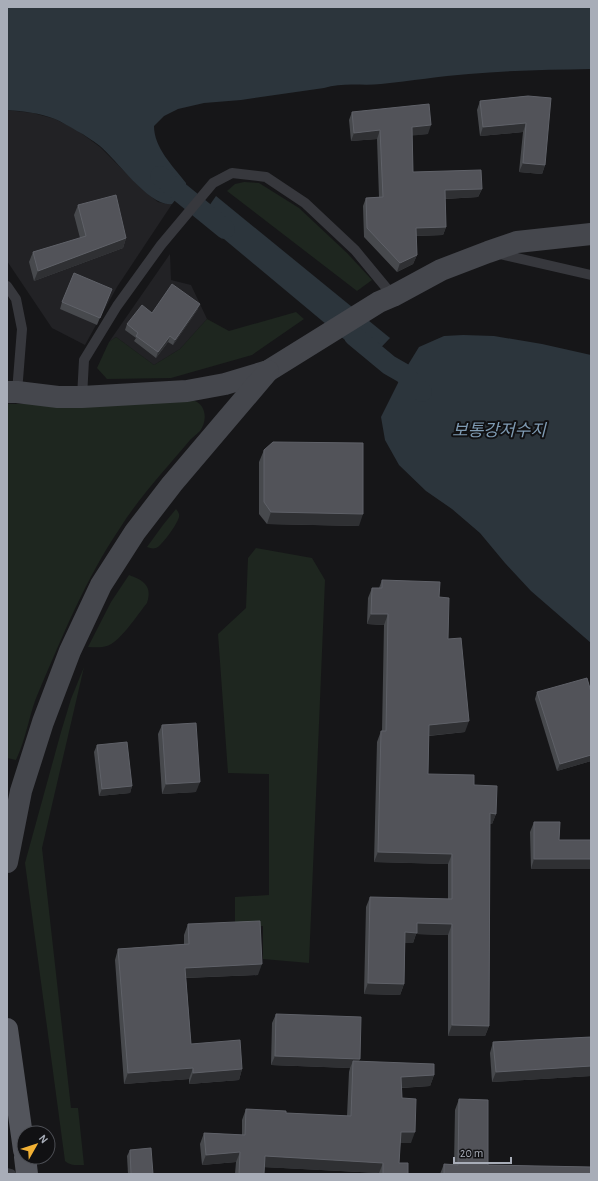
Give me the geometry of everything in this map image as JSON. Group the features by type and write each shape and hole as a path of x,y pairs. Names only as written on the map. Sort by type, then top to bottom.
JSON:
{"main road":[{"path":"12,392 58,397 82,397 187,391 225,384 268,371 386,299 441,270 517,242 591,234"},
{"path":"7,862 21,791 43,722 70,651 101,585 135,532 172,484 268,371"},
{"path":"7,1029 20,1125"}],"lane":[{"path":"82,397 84,360 117,306 161,245 212,183 232,173 266,178 305,203 355,250 386,299"},
{"path":"488,252 591,275"},
{"path":"7,286 16,298 22,328 12,392"},
{"path":"7,1173 12,1174"}],"shaded area":[{"path":"7,110 33,113 55,119 77,130 100,147 143,190 158,202 172,204 117,287 85,345 52,328 7,261"},
{"path":"244,182 259,183 299,208 347,253 372,280 357,291 227,191 235,184"},
{"path":"170,254 171,280 191,285 207,319 180,349 154,365 116,337 109,342"},
{"path":"296,312 304,319 252,355 171,378 107,379 97,368 109,342 116,337 154,365 180,349 207,319 229,331"},
{"path":"189,400 199,403 204,410 205,419 200,431 190,440 128,516 96,567 76,607 36,699 23,743 16,760 7,758 7,404 83,404"},
{"path":"176,509 179,517 162,544 156,548 147,547 163,525"},
{"path":"256,548 312,558 325,580 309,963 263,959 263,926 235,927 235,897 269,895 269,774 228,773 218,634 246,608 248,558"},
{"path":"129,575 146,584 149,592 147,603 123,634 112,643 102,647 88,647 111,602"},
{"path":"84,667 42,848 71,1108 78,1108 84,1165 76,1165 69,1164 65,1161 25,863 61,732 71,699"}],"water":[{"path":"7,7 591,7 591,69 530,70 447,76 381,84 338,85 241,100 204,103 178,109 164,116 154,126 157,142 165,156 186,183 186,187 172,204 163,203 144,191 100,146 89,138 49,117 7,110"},
{"path":"216,196 390,338 369,360 200,219"},
{"name":"보통강저수지","path":"444,336 494,336 542,344 591,355 591,643 531,591 480,533 452,509 426,491 399,465 385,440 381,417 403,373 419,347"}],"building":[{"path":"528,96 551,98 545,165 523,163 526,123 483,127 480,101"},
{"path":"429,104 431,125 412,127 413,172 481,170 482,189 445,190 446,227 416,228 417,255 400,263 367,228 366,198 383,197 380,130 354,133 352,112"},
{"path":"116,195 126,238 38,271 33,252 86,236 78,205"},
{"path":"74,273 112,289 100,318 62,302"},
{"path":"172,284 200,304 175,340 170,336 158,352 136,336 138,333 127,324 142,305 152,313"},
{"path":"273,442 363,443 363,514 271,512 264,502 264,450"},
{"path":"382,580 440,582 439,597 449,598 448,639 461,638 469,721 429,725 428,774 474,775 474,785 497,786 496,814 490,813 489,1026 452,1025 452,924 417,923 417,933 405,932 404,984 368,983 370,897 452,899 452,854 378,852 381,731 386,731 388,614 371,614 372,588 382,588"},
{"path":"587,678 591,692 591,755 560,764 537,692"},
{"path":"196,723 200,782 166,784 162,725"},
{"path":"127,742 132,786 102,789 97,745"},
{"path":"534,822 560,822 559,840 591,840 591,859 534,859"},
{"path":"260,921 262,964 185,968 191,1044 240,1040 242,1069 193,1073 193,1068 128,1073 118,949 189,944 188,924"},
{"path":"276,1014 361,1017 360,1059 275,1056"},
{"path":"591,1037 591,1066 496,1072 493,1042"},
{"path":"353,1061 434,1064 434,1075 401,1077 402,1098 416,1099 415,1132 401,1132 399,1163 408,1163 408,1174 383,1174 383,1163 265,1156 264,1174 239,1174 240,1152 206,1155 204,1133 245,1135 246,1109 286,1111 286,1113 351,1116"},
{"path":"459,1099 488,1100 488,1165 591,1167 591,1174 444,1174 444,1164 458,1165"},
{"path":"151,1148 153,1174 131,1174 130,1150"}],"waterway":[{"path":"160,176 225,229"},
{"path":"354,336 389,365 403,373 422,392"}]}
